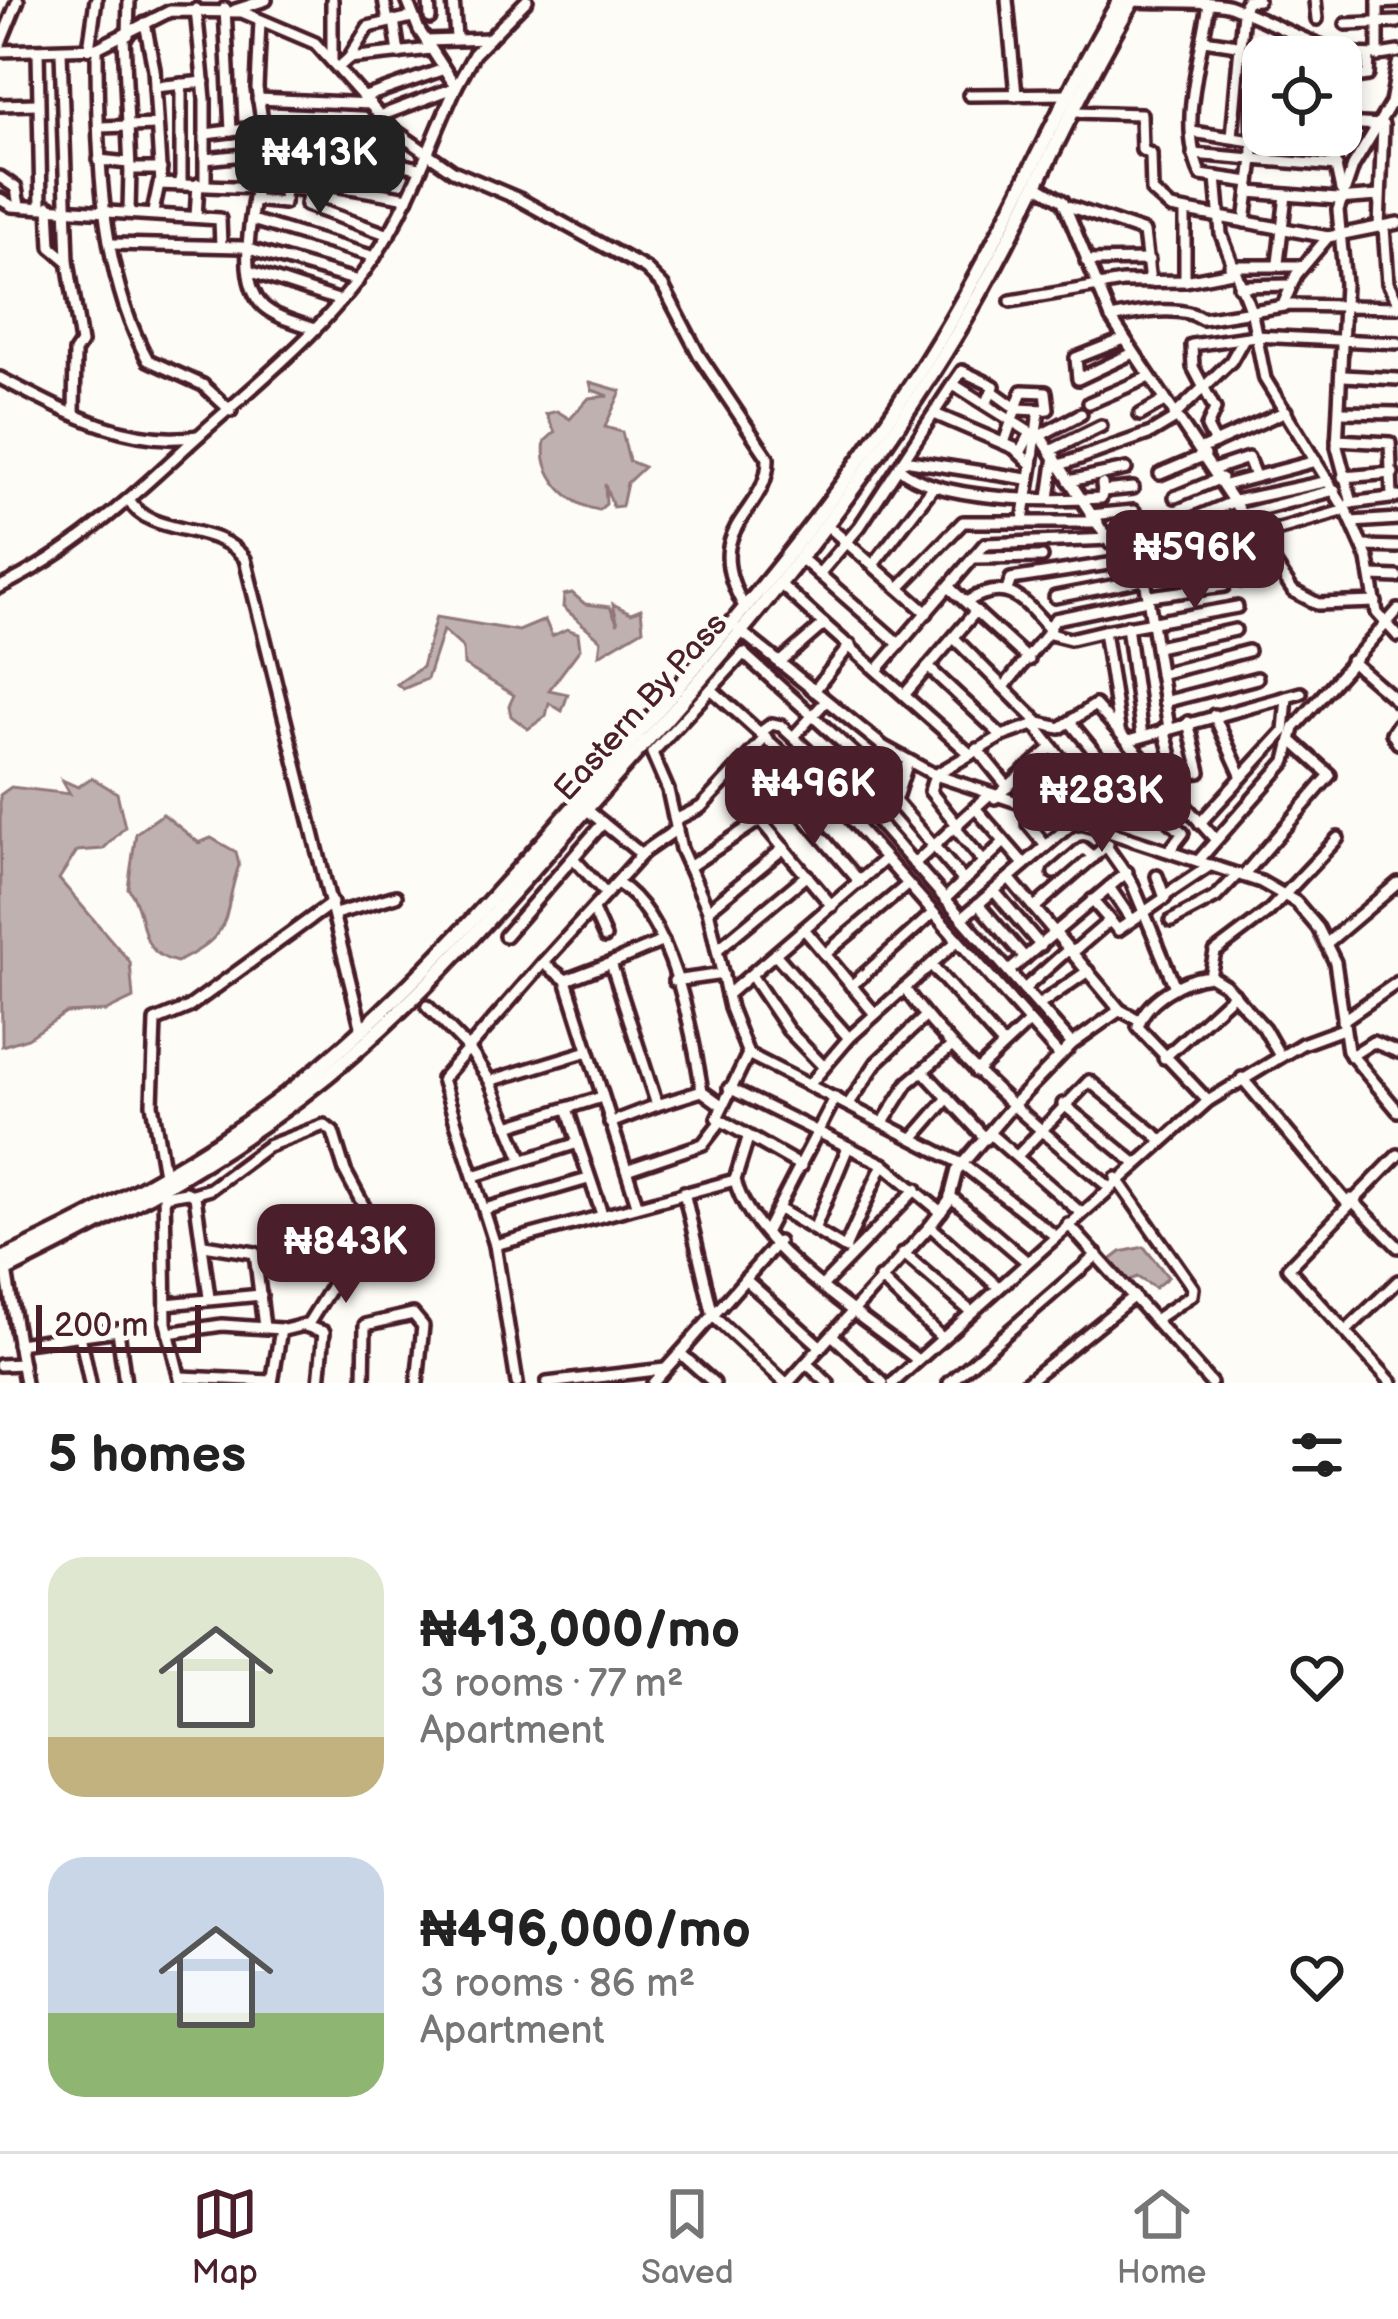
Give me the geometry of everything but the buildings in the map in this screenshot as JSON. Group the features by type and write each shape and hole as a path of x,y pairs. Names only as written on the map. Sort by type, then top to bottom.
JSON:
{"main road":[{"name":"Eastern By Pass","path":"164,1186 362,1030 472,920 802,560 932,373 1038,186 1132,0"},
{"name":"Eastern By Pass","path":"2,1268 164,1186 276,1115 352,1055 476,934 586,809 738,629 746,608 847,480 929,357 1012,213 1114,2"}],"street":[{"path":"16,0 3,23 0,48 38,52 93,48 126,36 170,10 266,0"},
{"path":"96,0 97,181 146,357 203,385 231,411"},
{"path":"129,0 129,211"},
{"path":"332,0 336,63"},
{"path":"384,0 399,53"},
{"path":"407,0 412,17 456,87"},
{"path":"429,0 430,18"},
{"path":"453,0 456,37"},
{"path":"0,587 81,539 129,500 231,411 341,301 389,235 409,198 424,153 471,58 527,0"},
{"path":"1007,0 1016,95"},
{"path":"1132,0 1224,2 1306,41 1374,57 1398,52"},
{"path":"1232,137 1243,12 1246,1 1258,0"},
{"path":"1315,0 1317,20"},
{"path":"1362,76 1368,75 1374,57 1378,1 1398,2"},
{"path":"1208,3 1192,132 1201,175 1286,195 1379,196"},
{"path":"232,6 307,38 336,63 391,128 424,153 631,260 664,288 699,355 768,458 766,472 742,514 727,565 746,608"},
{"path":"231,131 232,6"},
{"path":"196,9 206,159 196,217"},
{"path":"349,58 364,31 412,17"},
{"path":"260,21 258,99 264,153 248,248 252,272 263,306 315,329"},
{"path":"145,22 155,82 161,184"},
{"path":"1346,24 1398,22"},
{"path":"336,63 456,37 489,39"},
{"path":"1204,40 1238,45"},
{"path":"61,51 68,261 81,343 75,352 74,414"},
{"path":"38,52 37,101 51,248 68,261"},
{"path":"1341,197 1358,156 1381,122 1397,84 1398,64"},
{"path":"258,99 368,101 444,69"},
{"path":"126,78 204,82"},
{"path":"181,84 181,184"},
{"path":"380,116 456,87"},
{"path":"1235,89 1242,90"},
{"path":"97,90 156,101"},
{"path":"969,95 1072,94"},
{"path":"0,105 64,97"},
{"path":"1076,112 1141,114 1142,150 1151,154 1152,191 1171,208 1328,237 1398,224"},
{"path":"1362,122 1381,122"},
{"path":"1111,318 1153,312 1196,313 1202,319 1283,305 1398,304 1388,283 1381,227 1381,122"},
{"path":"100,127 157,125"},
{"path":"205,134 263,127 391,128"},
{"path":"254,200 284,202 286,127"},
{"path":"1192,132 1242,135"},
{"path":"206,159 264,153"},
{"path":"286,154 355,157 419,168"},
{"path":"1193,154 1336,166"},
{"path":"241,155 241,184"},
{"path":"1245,222 1253,156"},
{"path":"1334,156 1341,197 1345,308 1337,440 1347,506 1364,546 1376,602 1384,625 1398,637"},
{"path":"335,215 355,157"},
{"path":"99,160 161,169"},
{"path":"0,176 16,188 19,206"},
{"path":"1216,177 1217,217 1231,269 1251,311 1250,337 1265,379 1347,506"},
{"path":"389,235 305,204 309,190 316,182 409,198"},
{"path":"153,212 155,188 161,184 309,190"},
{"path":"1038,186 1065,205 1144,232 1150,282"},
{"path":"1278,263 1286,195"},
{"path":"0,200 19,206 221,220 220,246"},
{"path":"1065,205 1111,318 1175,417 1221,477 1273,564 1303,599 1376,602"},
{"path":"312,238 320,210"},
{"path":"1185,281 1186,212"},
{"path":"252,220 375,256"},
{"path":"1283,305 1289,285 1328,237"},
{"path":"113,244 248,248 358,280"},
{"path":"1085,261 1149,260"},
{"path":"1011,301 1097,286 1185,281 1278,263 1304,266"},
{"path":"252,272 341,301"},
{"path":"1239,286 1289,285"},
{"path":"1057,456 1151,433 1204,389 1250,337"},
{"path":"1215,443 1207,427 1215,409 1190,346 1250,337 1398,343"},
{"path":"1124,339 1076,358 1078,379 1133,353"},
{"path":"819,574 937,416 962,370 994,386 989,396"},
{"path":"1344,376 1398,379"},
{"path":"1089,404 1149,377"},
{"path":"0,378 74,414 149,438 202,435"},
{"path":"953,384 1017,409 1048,410 1046,392 1022,391 1017,409 1004,443"},
{"path":"989,396 1012,422 1035,434 1057,456 1077,500 1110,544"},
{"path":"1140,415 1164,401"},
{"path":"1024,521 1039,410"},
{"path":"1160,474 1215,443 1257,427 1258,419 1286,411"},
{"path":"1341,412 1398,413"},
{"path":"1021,452 1035,434 1081,414"},
{"path":"937,416 1004,443 1032,465"},
{"path":"1048,498 1057,456 1101,425"},
{"path":"1224,553 1255,536 1347,506 1395,497 1394,440 1337,440"},
{"path":"1175,497 1221,477 1248,458 1255,476"},
{"path":"1221,477 1255,476 1316,461"},
{"path":"901,464 1027,479"},
{"path":"901,464 916,484 1077,500 1101,498 1100,474"},
{"path":"1069,481 1126,469"},
{"path":"1343,476 1394,470"},
{"path":"873,566 934,486"},
{"path":"1185,522 1235,501 1332,486"},
{"path":"1193,541 1244,516 1332,486"},
{"path":"1103,490 1133,488"},
{"path":"129,500 140,514 210,536 234,547 244,559 362,1030"},
{"path":"899,588 963,522 1094,518 1135,512 1176,775"},
{"path":"1352,522 1398,519"},
{"path":"828,526 926,613"},
{"path":"878,669 992,542 1110,544 1137,538"},
{"path":"1364,546 1398,547"},
{"path":"974,558 1042,557"},
{"path":"802,560 899,644"},
{"path":"1007,590 1011,579 1180,561"},
{"path":"1241,581 1273,564"},
{"path":"1372,576 1398,577"},
{"path":"1054,596 1147,579"},
{"path":"781,585 973,751 1007,787"},
{"path":"1004,687 1050,632 1055,619 1224,586"},
{"path":"950,588 1029,660"},
{"path":"966,602 987,589 1007,590 1050,632 1070,639 1237,607"},
{"path":"1198,861 1286,761 1294,728 1398,610"},
{"path":"904,694 976,611"},
{"path":"779,662 824,624"},
{"path":"1127,626 1142,736"},
{"path":"738,629 884,747 934,775 1075,824 1170,850 1285,894 1307,912 1328,944 1351,1056 1398,1111"},
{"path":"1132,661 1235,630"},
{"path":"1104,631 1124,736"},
{"path":"954,638 1036,723 1050,749 1097,806"},
{"path":"756,643 652,753 708,910 727,995 748,1054 962,1164 1054,1234"},
{"path":"814,691 850,646"},
{"path":"1160,674 1247,651"},
{"path":"744,654 868,766"},
{"path":"1351,661 1398,702"},
{"path":"928,667 1002,736"},
{"path":"1164,702 1257,678"},
{"path":"711,689 814,780 1060,1056"},
{"path":"1124,736 1142,736 1300,693"},
{"path":"1200,823 1285,729 1287,697"},
{"path":"794,736 826,700"},
{"path":"983,861 930,791 934,775 1002,736 1036,723 1059,728 1094,704 1216,840"},
{"path":"1214,716 1242,777"},
{"path":"1070,722 1124,784 1183,833 1170,850"},
{"path":"1158,776 1201,770 1188,722"},
{"path":"517,1383 495,1245 442,1078 643,853 701,807 777,724 849,789 1072,1044"},
{"path":"1398,724 1392,733 1398,743"},
{"path":"1171,921 1205,905 1240,875 1330,775 1291,740"},
{"path":"849,789 884,747"},
{"path":"914,864 1050,749"},
{"path":"908,760 894,798 897,805 963,880"},
{"path":"962,918 1124,784 1143,760"},
{"path":"689,867 789,799 825,766"},
{"path":"1024,771 1052,801"},
{"path":"1040,812 1076,780"},
{"path":"789,799 860,882"},
{"path":"878,823 897,805"},
{"path":"586,809 643,853"},
{"path":"976,809 1024,864"},
{"path":"760,820 832,906"},
{"path":"505,936 603,823"},
{"path":"1028,824 1046,846"},
{"path":"1034,908 1116,836"},
{"path":"1210,976 1215,952 1285,894 1338,838"},
{"path":"945,899 1004,842"},
{"path":"1106,846 1126,872 1175,987"},
{"path":"708,910 784,848"},
{"path":"1054,873 1083,848 1094,856"},
{"path":"573,858 606,894"},
{"path":"727,995 885,859"},
{"path":"1092,901 1116,930 1211,866"},
{"path":"1009,971 1126,872"},
{"path":"718,949 806,875"},
{"path":"1157,876 1166,895"},
{"path":"1009,878 1120,1010 1139,1019"},
{"path":"1328,944 1398,883"},
{"path":"617,884 644,902 662,940 702,1091 720,1104"},
{"path":"825,954 907,885"},
{"path":"1108,887 1131,920"},
{"path":"994,891 1040,946"},
{"path":"284,1330 272,1382 180,1380 168,1333 164,1186 152,1103 155,1021 189,1006 334,908 396,896"},
{"path":"978,904 1025,958"},
{"path":"593,910 605,937"},
{"path":"851,986 932,914"},
{"path":"1024,989 1108,922"},
{"path":"804,929 875,1014"},
{"path":"566,980 662,940"},
{"path":"809,1085 849,1038 956,942"},
{"path":"776,955 849,1038"},
{"path":"543,962 566,980 637,1204"},
{"path":"611,963 657,1105"},
{"path":"931,965 1003,1045"},
{"path":"1039,1005 1088,971"},
{"path":"674,981 723,974"},
{"path":"751,975 788,1030 823,1066"},
{"path":"1208,1101 1138,1027 1139,1019 1175,987 1210,976"},
{"path":"1210,976 1234,994 1280,1056"},
{"path":"893,1383 915,1358 1208,1101 1280,1056 1342,1025 1398,982"},
{"path":"904,988 951,1047 1011,1107 1112,1182 1193,1288 1192,1295 1156,1319"},
{"path":"1386,991 1398,1001"},
{"path":"1164,1058 1234,994"},
{"path":"427,1006 469,1049 490,1081 522,1160"},
{"path":"684,1192 712,1316 786,1383 930,1226 950,1196 962,1164 1011,1107 1072,1044 1120,1010"},
{"path":"848,1105 877,1062 926,1017"},
{"path":"976,1072 1029,1022"},
{"path":"1351,1056 1373,1042 1398,1052"},
{"path":"884,1121 897,1097 951,1047"},
{"path":"490,1081 588,1051"},
{"path":"626,1170 703,1144 720,1122 720,1104 748,1054"},
{"path":"923,1071 988,1136 1081,1213"},
{"path":"1243,1078 1349,1201 1398,1247"},
{"path":"1017,1156 1084,1082 1095,1082 1162,1140"},
{"path":"729,1088 883,1164 941,1212"},
{"path":"610,1123 702,1091"},
{"path":"508,1126 602,1097"},
{"path":"766,1231 836,1097"},
{"path":"914,1137 948,1098"},
{"path":"1063,1104 1136,1163"},
{"path":"567,1108 602,1214"},
{"path":"720,1122 801,1166"},
{"path":"164,1186 193,1194 210,1189 237,1165 293,1133 330,1127 345,1172 375,1227 356,1235 338,1276 305,1326"},
{"path":"748,1138 735,1180 766,1231 822,1286 915,1358"},
{"path":"474,1176 578,1143"},
{"path":"815,1227 848,1147"},
{"path":"1392,1383 1288,1268 1398,1155"},
{"path":"845,1248 883,1164"},
{"path":"485,1208 588,1179"},
{"path":"495,1245 735,1180"},
{"path":"822,1286 916,1189"},
{"path":"193,1194 209,1297"},
{"path":"950,1196 1026,1261"},
{"path":"778,1208 815,1227 854,1256"},
{"path":"1068,1224 1207,1382"},
{"path":"930,1226 997,1286"},
{"path":"653,1383 778,1242"},
{"path":"204,1245 255,1252 264,1327"},
{"path":"903,1253 969,1310"},
{"path":"949,1383 1096,1255"},
{"path":"2,1268 25,1383"},
{"path":"745,1279 821,1346"},
{"path":"880,1279 940,1336"},
{"path":"1346,1331 1398,1281"},
{"path":"166,1304 261,1295"},
{"path":"1026,1383 1134,1295"},
{"path":"364,1383 365,1325 413,1314 423,1327 417,1383"},
{"path":"168,1333 222,1324 284,1330 305,1326 324,1332 319,1383"},
{"path":"18,1344 119,1330 125,1383"},
{"path":"80,1335 90,1383"},
{"path":"832,1335 883,1383"},
{"path":"680,1353 714,1383"},
{"path":"806,1363 828,1383"},
{"path":"0,1365 22,1364"},
{"path":"547,1383 665,1369"}],"shaded area":[{"path":"590,382 621,391 605,427 622,432 629,461 644,467 627,483 622,506 613,507 605,484 606,504 599,510 577,502 558,486 544,453 545,441 555,432 546,414 557,411 570,419 589,398 609,396 592,390"},
{"path":"572,593 585,604 610,607 618,624 613,604 631,613 641,609 643,629 599,655 601,640 563,607 564,595"},
{"path":"436,617 519,631 545,620 552,636 567,629 578,633 580,649 549,690 568,694 562,711 549,703 546,716 528,729 511,716 514,695 464,665 463,648 443,630 427,679 403,689 397,684 422,667"},
{"path":"92,778 117,793 125,827 103,849 77,851 59,879 130,962 133,998 106,1011 66,1013 28,1038 2,1046 0,795 11,787 70,794 62,780 78,787"},
{"path":"163,814 199,843 211,838 236,852 239,865 218,932 177,962 154,951 148,942 128,888 136,833"},
{"path":"1144,1247 1168,1277 1155,1288 1137,1277 1123,1283 1108,1262 1121,1252"}]}
